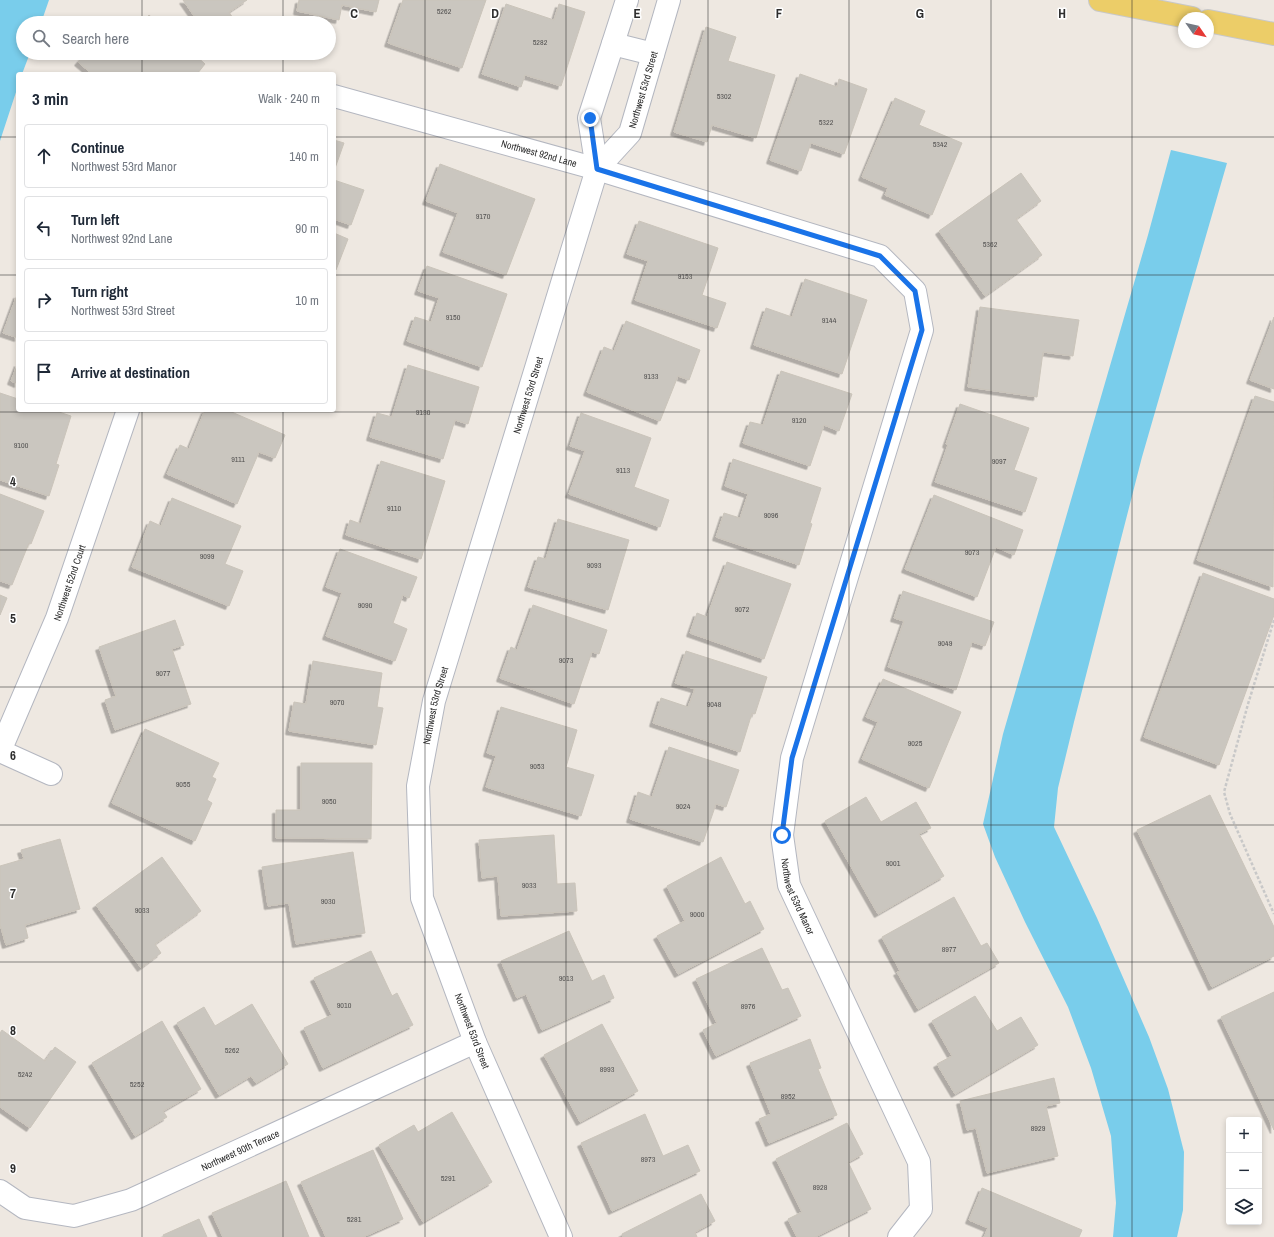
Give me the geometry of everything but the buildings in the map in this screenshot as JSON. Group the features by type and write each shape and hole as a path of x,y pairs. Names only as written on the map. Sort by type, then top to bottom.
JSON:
{"main road":[{"path":"1100,0 1178,15"},
{"path":"1214,22 1274,34"}],"street":[{"name":"Northwest 53rd Street","path":"561,1237 475,1042 422,898 418,786 434,701 597,169 590,118 626,0"},
{"name":"Northwest 53rd Street","path":"597,169 630,133 669,0"},
{"path":"613,44 653,54"},
{"name":"Northwest 92nd Lane","path":"336,97 597,169 880,256 915,291"},
{"name":"Northwest 53rd Manor","path":"899,1237 921,1209 920,1162 789,886 782,835 792,758 922,330 915,291"},
{"name":"Northwest 52nd Court","path":"51,774 0,751 57,618 127,412"},
{"name":"Northwest 90th Terrace","path":"0,1191 25,1208 74,1216 131,1200 475,1042"}],"path":[{"path":"1274,620 1248,704 1224,792 1230,814 1274,914"}],"water":[{"path":"0,0 49,0 43,16 16,16 16,60 27,60 23,72 16,72 16,92 0,141"},
{"path":"1171,150 1227,163 1142,457 1058,788 1054,827 1097,918 1149,1037 1168,1089 1184,1152 1183,1210 1177,1237 1113,1237 1116,1203 1111,1136 1091,1068 1068,1007 1025,922 995,857 983,824 1003,734 1148,235"}],"route":[{"path":"590,118 597,169 880,256 915,291 922,330 792,758 782,835"}]}
